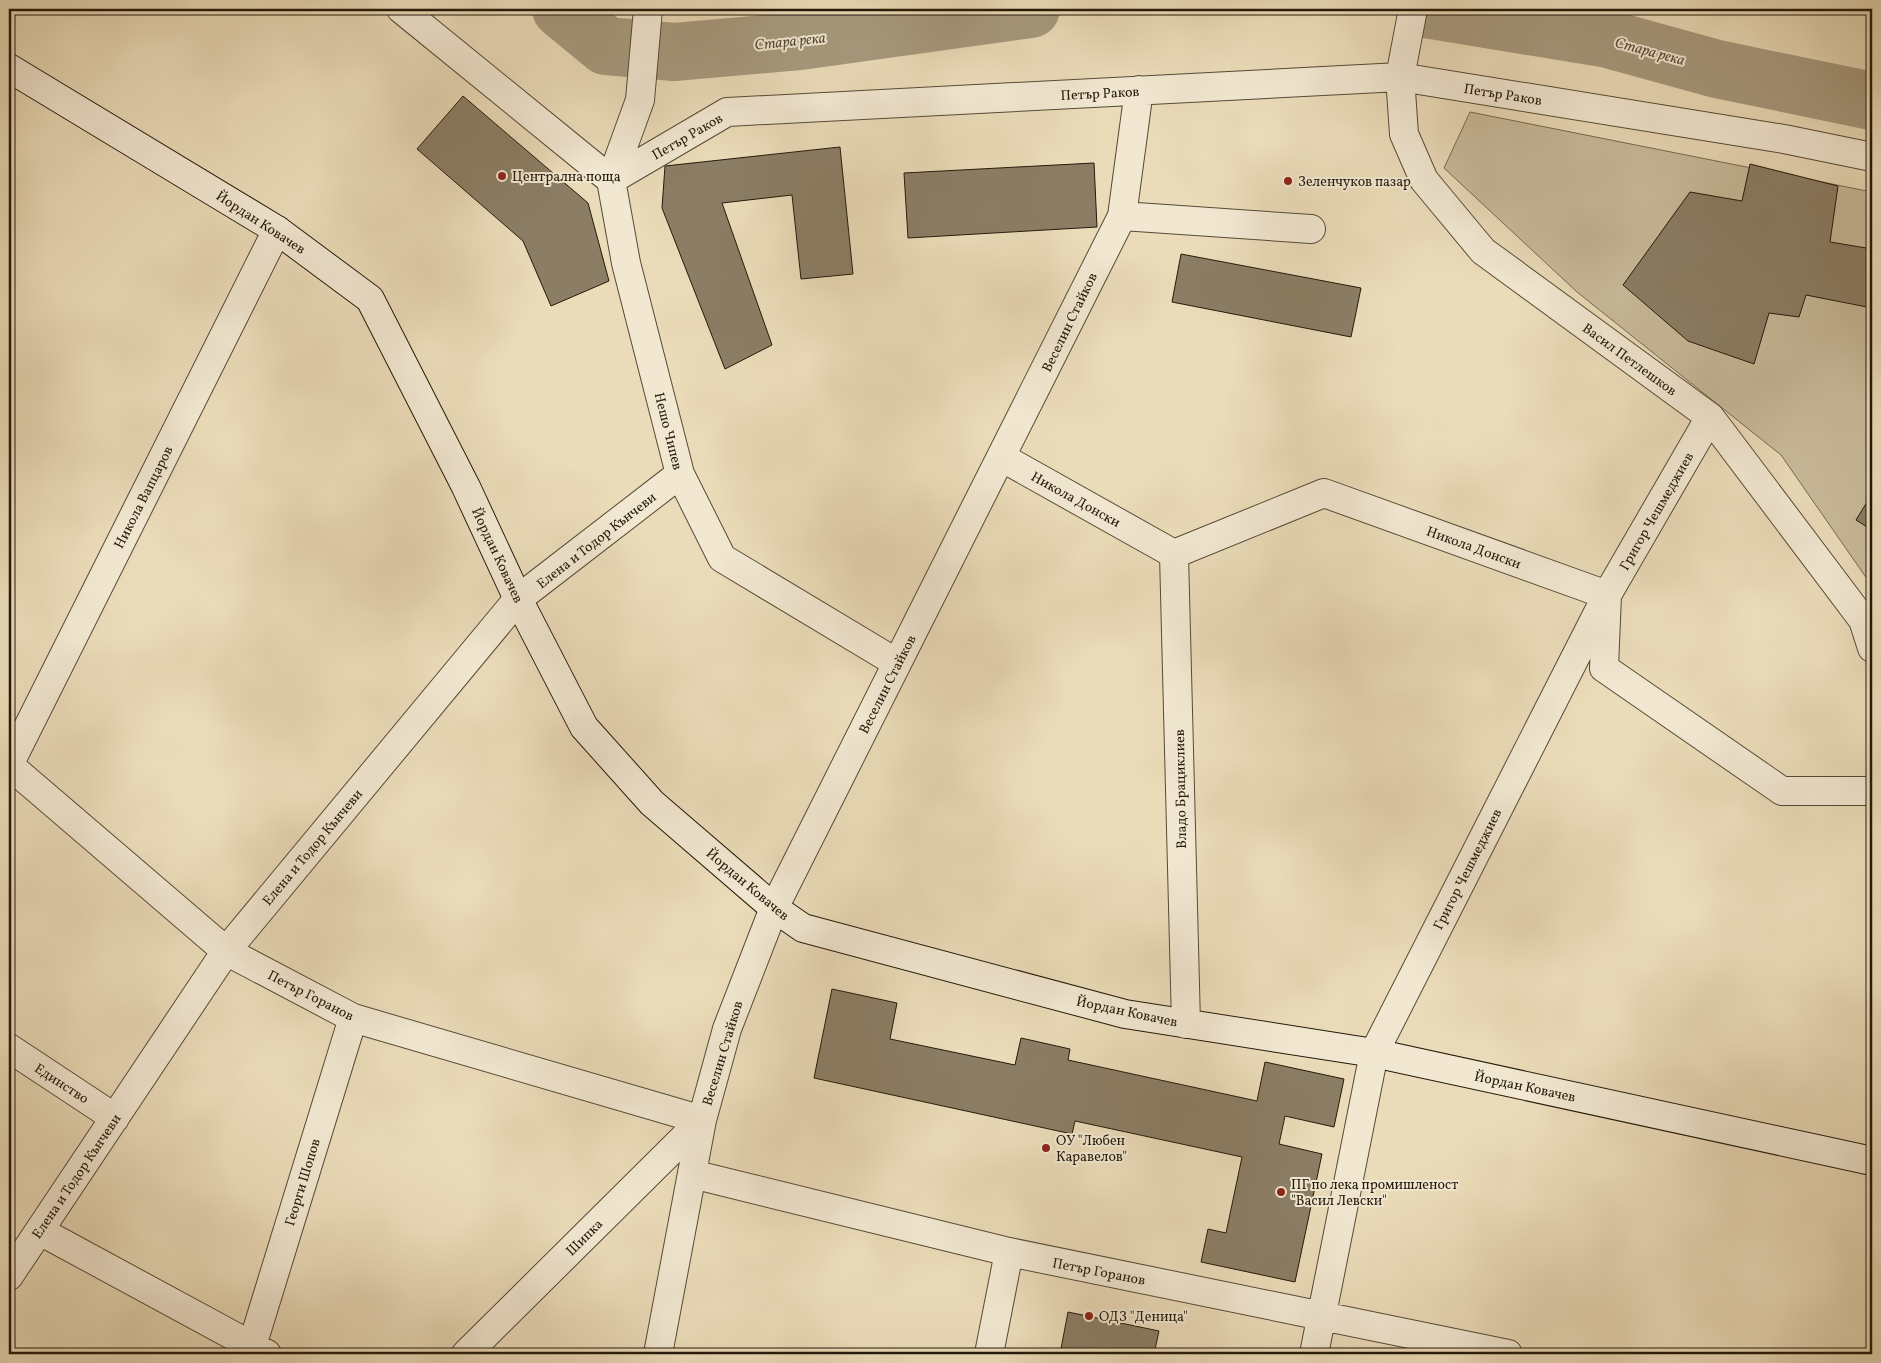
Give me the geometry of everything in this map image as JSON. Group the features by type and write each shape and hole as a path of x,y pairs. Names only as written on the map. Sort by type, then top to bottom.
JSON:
{"street":[{"path":"401,9 611,180 640,100 648,9"},
{"name":"Васил Петлешков","path":"1412,9 1400,77 1404,134 1424,180 1483,251 1710,417 1863,620 1872,648"},
{"name":"Йордан Ковачев","path":"9,68 277,230 370,299 466,487 518,599 584,727 652,803 774,908 803,928 1125,1014 1374,1053 1872,1161"},
{"name":"Петър Раков","path":"611,180 727,112 1400,77 1784,139 1872,157"},
{"name":"Веселин Стайков","path":"658,1354 702,1120 727,1029 774,908 1122,216 1139,90"},
{"name":"Нешо Чипев","path":"611,180 626,263 680,474 722,558 896,663"},
{"path":"1122,216 1311,229"},
{"name":"Никола Вапцаров","path":"9,765 277,230"},
{"name":"Григор Чешмеджиев","path":"1314,1354 1374,1053 1607,595 1710,417"},
{"name":"Никола Донски","path":"1001,458 1174,554 1324,493 1607,595"},
{"name":"Елена и Тодор Кънчеви","path":"9,1276 226,951 518,599 565,565 680,474"},
{"name":"Владо Брациклиев","path":"1174,554 1186,1024"},
{"path":"1607,595 1604,668 1782,791 1872,791"},
{"name":"Петър Горанов","path":"9,765 226,951 353,1018 702,1120"},
{"name":"Георги Шопов","path":"40,1231 260,1350 353,1018"},
{"name":"Единство","path":"9,1048 115,1118"},
{"name":"Шипка","path":"466,1354 702,1120"},
{"name":"Петър Горанов","path":"692,1174 1010,1252 1508,1354"},
{"path":"988,1354 1010,1252"}],"shaded area":[{"path":"1470,112 1872,192 1872,586 1781,455 1577,292 1444,168"}],"building":[{"name":"Централна поща","path":"463,96 588,203 609,281 551,306 523,241 417,149"},
{"path":"840,147 853,274 801,279 792,195 722,203 772,345 725,369 662,208 665,166"},
{"path":"1094,163 1097,227 908,238 904,173"},
{"path":"1750,164 1838,186 1830,242 1872,249 1872,308 1806,295 1799,317 1769,313 1754,364 1688,341 1623,285 1690,192 1742,201"},
{"path":"1181,254 1361,288 1351,337 1172,302"},
{"path":"1872,494 1872,530 1856,520"},
{"path":"832,989 897,1003 890,1039 1015,1065 1021,1038 1070,1049 1068,1060 1257,1101 1265,1062 1344,1079 1334,1127 1285,1116 1279,1144 1322,1154 1295,1282 1201,1262 1208,1229 1226,1233 1242,1157 1075,1121 1072,1134 814,1078"},
{"path":"1068,1312 1159,1331 1154,1354 1060,1354"}],"waterway":[{"name":"Стара река","path":"561,9 606,46 674,52 800,41 1031,9"},
{"name":"Стара река","path":"1425,9 1608,39 1717,69 1872,101"}],"place":[{"name":"Централна поща","path":"502,176"},
{"name":"Зеленчуков пазар","path":"1288,181"},
{"name":"ОУ \"Любен Каравелов\"","path":"1046,1148"},
{"name":"ПГ по лека промишленост \"Васил Левски\"","path":"1281,1192"},
{"name":"ОДЗ \"Деница\"","path":"1089,1316"}]}
